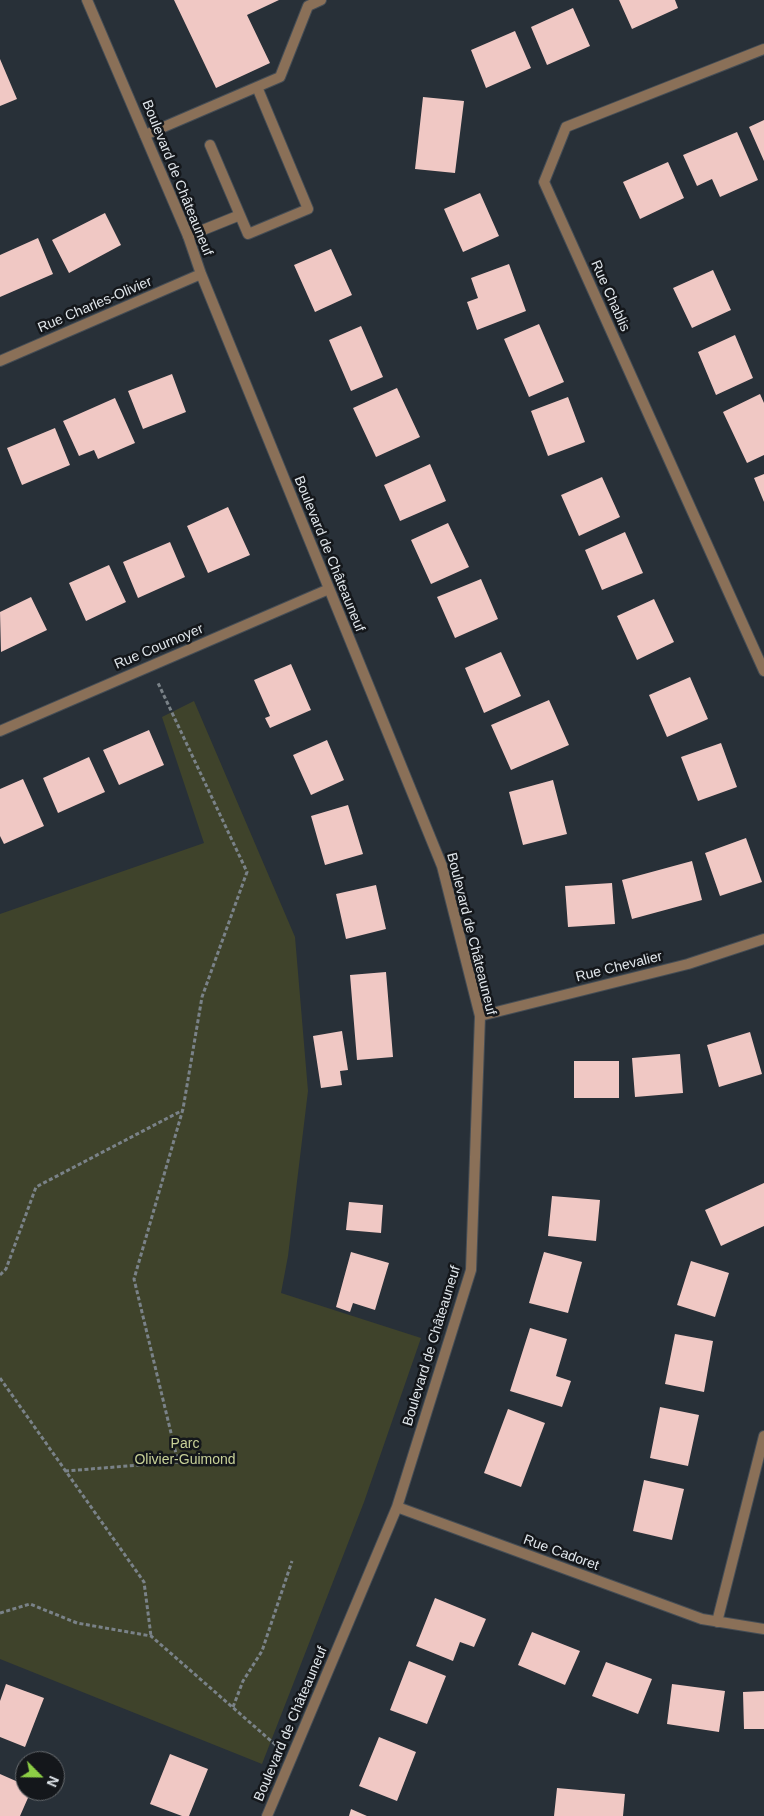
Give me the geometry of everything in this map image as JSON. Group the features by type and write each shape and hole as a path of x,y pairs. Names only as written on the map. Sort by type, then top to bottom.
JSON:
{"street":[{"name":"Boulevard de Châteauneuf","path":"87,0 188,236 201,274 442,866 480,1016 471,1270 396,1507 267,1816"},
{"path":"145,135 280,77 308,6 321,0"},
{"name":"Rue Chablis","path":"764,49 566,126 544,182 764,671"},
{"path":"210,145 248,234 308,209 256,87"},
{"path":"188,236 240,215"},
{"name":"Rue Charles-Olivier","path":"0,361 201,274"},
{"name":"Rue Cournoyer","path":"0,731 329,589"},
{"name":"Rue Chevalier","path":"480,1016 688,964 764,939"},
{"path":"717,1622 764,1436"},
{"name":"Rue Cadoret","path":"396,1507 702,1619 764,1629"}],"path":[{"path":"65,1471 178,1462 134,1279 183,1109 202,997 247,872 150,666"},
{"path":"0,1275 6,1269 36,1187 183,1109"},
{"path":"0,1378 144,1582 151,1636"},
{"path":"232,1707 243,1681 262,1651 292,1561"},
{"path":"0,1613 30,1604 77,1623 151,1636 291,1758"}],"green space":[{"name":"Parc Olivier-Guimond","path":"194,701 295,937 308,1091 288,1256 281,1293 421,1338 364,1502 262,1764 0,1659 0,914 204,843 162,717"}],"building":[{"path":"174,0 279,0 247,15 270,63 216,88"},
{"path":"619,0 675,0 678,8 632,29"},
{"path":"573,8 590,46 547,65 531,27"},
{"path":"515,31 531,68 486,88 471,50"},
{"path":"0,59 17,99 0,106"},
{"path":"423,97 464,101 455,173 415,169"},
{"path":"764,120 764,161 749,127"},
{"path":"737,132 758,180 720,197 712,179 697,186 683,155"},
{"path":"668,162 684,198 640,219 623,182"},
{"path":"480,193 499,236 463,252 444,209"},
{"path":"105,213 121,245 69,273 52,240"},
{"path":"38,238 53,274 0,297 0,255"},
{"path":"331,249 352,295 315,312 294,265"},
{"path":"509,264 526,311 477,330 467,302 478,298 471,278"},
{"path":"713,270 731,310 692,328 673,288"},
{"path":"539,324 564,382 529,397 504,339"},
{"path":"361,326 383,377 351,391 329,340"},
{"path":"735,335 753,378 716,395 698,352"},
{"path":"172,374 186,412 143,429 128,391"},
{"path":"397,388 420,437 376,457 353,408"},
{"path":"760,394 764,403 764,455 747,463 723,412"},
{"path":"568,397 585,442 548,456 531,411"},
{"path":"115,398 135,443 98,459 94,450 79,456 63,421"},
{"path":"55,428 70,465 22,485 7,448"},
{"path":"430,464 446,501 400,521 384,485"},
{"path":"764,474 764,502 754,478"},
{"path":"602,477 620,517 579,536 561,495"},
{"path":"228,507 250,555 208,573 187,526"},
{"path":"448,523 469,567 431,584 411,540"},
{"path":"625,532 643,573 602,590 585,550"},
{"path":"170,542 185,577 138,598 123,562"},
{"path":"109,565 126,602 86,621 69,583"},
{"path":"481,579 498,619 455,638 437,597"},
{"path":"31,597 47,630 1,652 0,612"},
{"path":"654,599 674,642 637,660 617,616"},
{"path":"501,652 521,696 484,713 465,668"},
{"path":"291,664 311,710 270,728 265,718 270,716 254,680"},
{"path":"690,677 708,719 667,737 649,695"},
{"path":"549,700 569,745 511,770 491,725"},
{"path":"149,730 164,765 119,785 103,750"},
{"path":"327,740 344,780 311,795 293,755"},
{"path":"721,743 737,787 698,801 681,757"},
{"path":"89,757 105,792 58,813 43,778"},
{"path":"23,779 44,826 4,844 0,836 0,789"},
{"path":"553,780 567,834 523,845 509,792"},
{"path":"348,805 363,854 325,865 311,816"},
{"path":"746,838 762,882 720,896 705,853"},
{"path":"692,861 702,900 632,919 622,880"},
{"path":"612,883 615,924 568,927 565,886"},
{"path":"376,885 386,929 346,939 336,894"},
{"path":"386,972 393,1057 357,1060 350,975"},
{"path":"342,1031 348,1070 340,1071 342,1085 321,1088 313,1036"},
{"path":"750,1032 762,1074 719,1087 707,1045"},
{"path":"680,1054 683,1093 635,1097 632,1058"},
{"path":"574,1061 619,1061 619,1098 574,1098"},
{"path":"764,1183 764,1226 721,1246 705,1210"},
{"path":"552,1196 600,1200 596,1241 548,1236"},
{"path":"349,1202 383,1205 381,1233 346,1230"},
{"path":"351,1252 389,1263 375,1310 353,1303 350,1312 336,1307"},
{"path":"544,1252 582,1262 568,1313 529,1303"},
{"path":"691,1261 729,1273 715,1317 677,1305"},
{"path":"530,1328 567,1339 556,1376 571,1381 562,1407 510,1391"},
{"path":"675,1334 713,1341 704,1392 665,1384"},
{"path":"660,1407 699,1415 688,1466 650,1458"},
{"path":"508,1409 545,1423 521,1487 484,1473"},
{"path":"644,1480 684,1489 672,1540 633,1531"},
{"path":"435,1598 486,1619 474,1647 460,1642 453,1661 416,1646"},
{"path":"532,1632 580,1651 565,1685 518,1665"},
{"path":"409,1661 446,1676 427,1724 390,1710"},
{"path":"606,1662 652,1679 638,1714 592,1696"},
{"path":"6,1684 44,1698 25,1747 0,1737 0,1701"},
{"path":"672,1684 725,1691 719,1732 667,1724"},
{"path":"764,1691 764,1729 744,1729 743,1692"},
{"path":"379,1737 416,1752 397,1801 359,1786"},
{"path":"170,1754 208,1769 189,1816 182,1816 150,1804"},
{"path":"0,1774 15,1781 15,1801 27,1801 20,1816 0,1816"},
{"path":"557,1788 625,1794 623,1816 554,1816"},
{"path":"351,1809 367,1816 349,1816"}]}
